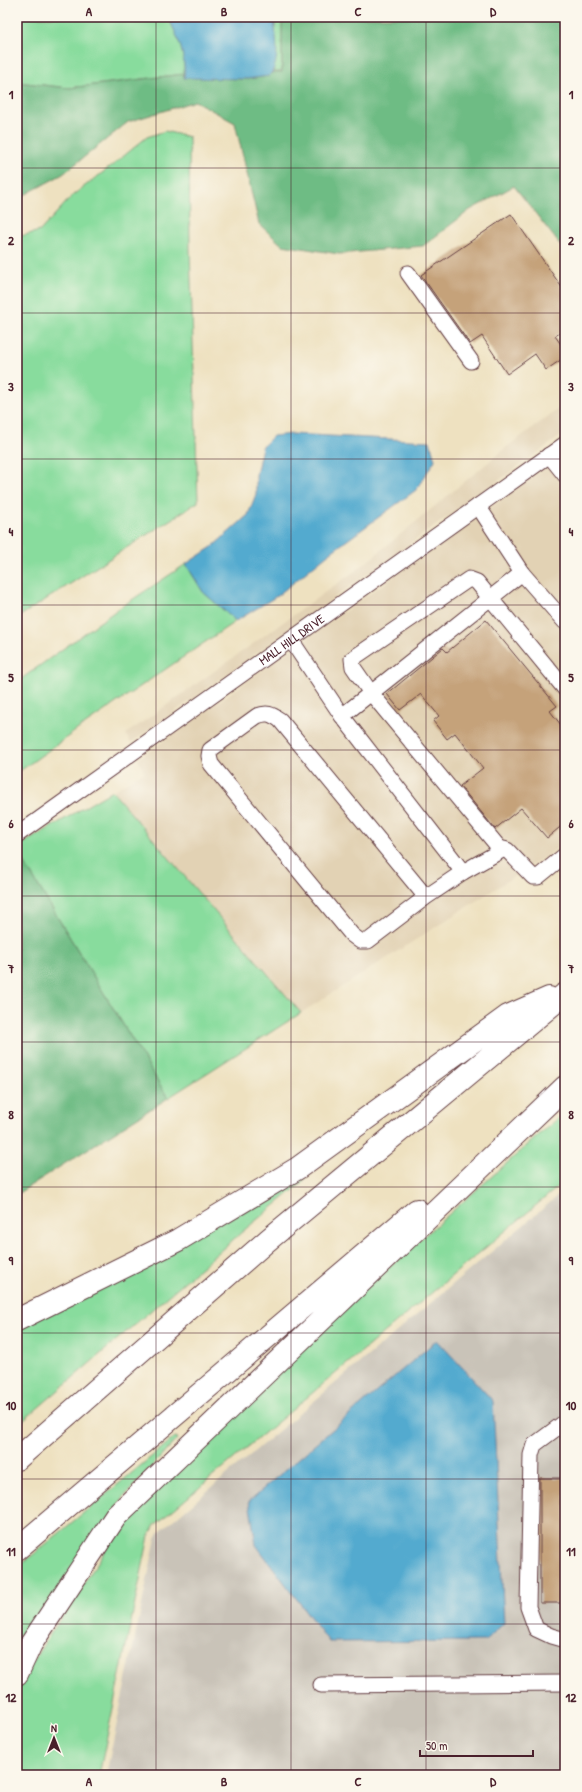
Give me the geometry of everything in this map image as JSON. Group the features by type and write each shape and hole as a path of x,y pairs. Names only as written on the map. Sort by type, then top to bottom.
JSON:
{"highway":[{"path":"17,1320 178,1240 205,1224 298,1168 508,1016 565,991"},
{"path":"17,1459 268,1240 565,994"},
{"path":"17,1549 565,1084"},
{"path":"17,1674 31,1644 116,1516 565,1087"}],"street":[{"path":"408,273 471,361"},
{"name":"MALL HILL DRIVE","path":"17,834 565,444"},
{"path":"549,455 565,475"},
{"path":"478,506 522,573 565,622"},
{"path":"342,716 522,573"},
{"path":"501,850 372,693 353,667 352,659 355,655 469,579 475,580 565,689"},
{"path":"291,640 342,716 463,872"},
{"path":"426,897 280,720 272,714 266,713 257,716 210,750 209,756 211,764 352,935 360,941 368,941 426,897 463,872 501,850 507,850 535,878 538,878 565,855"},
{"path":"565,1422 534,1445 531,1455 528,1607 536,1629 551,1636 565,1640"},
{"path":"321,1685 565,1683"}],"shaded area":[{"path":"565,404 565,433 131,743 126,734 362,566 508,446"},
{"path":"565,454 565,844 301,1013 112,791 144,772 138,759"},
{"path":"565,1190 565,1775 106,1775 156,1538 160,1531"}],"green space":[{"path":"17,17 168,17 182,51 184,74 69,88 17,82"},
{"path":"274,17 282,17 282,72 273,72 276,44"},
{"path":"282,17 565,17 565,251 514,186 470,210 423,246 339,254 282,245 259,224 235,123 195,101 128,122 63,174 17,199 17,82 69,88 184,74 184,77 247,79 269,76 273,72 282,72"},
{"path":"165,131 189,137 190,249 198,502 17,618 17,237 40,231 73,195 147,137"},
{"path":"186,564 203,592 236,621 81,727 17,773 17,682 118,609"},
{"path":"112,791 301,1013 168,1098 17,851 17,847"},
{"path":"17,851 168,1098 17,1194"},
{"path":"565,1112 565,1181 155,1525 149,1536 99,1775 17,1775 17,1691 38,1653 136,1504 341,1309"},
{"path":"301,1174 305,1178 302,1183 242,1232 17,1426 17,1324"},
{"path":"175,1437 178,1438 123,1498 17,1653 17,1568"}],"water":[{"path":"168,17 274,17 277,56 273,70 269,76 247,79 184,78 184,62 180,46"},
{"path":"291,434 430,441 435,460 416,490 327,555 277,596 236,621 203,592 186,564 212,547 248,515 256,494 256,475 262,447 273,436"},
{"path":"437,1340 493,1401 504,1623 485,1641 329,1642 256,1545 249,1501"}],"building":[{"path":"511,214 565,292 565,330 555,336 565,350 565,357 546,370 535,354 507,374 482,336 470,344 421,275"},
{"path":"486,620 557,706 550,711 565,730 565,823 547,838 521,808 495,829 460,786 483,768 455,733 447,739 433,721 439,716 421,694 400,710 387,694 443,648 447,652"},
{"path":"540,1478 565,1478 565,1603 540,1603"}]}
